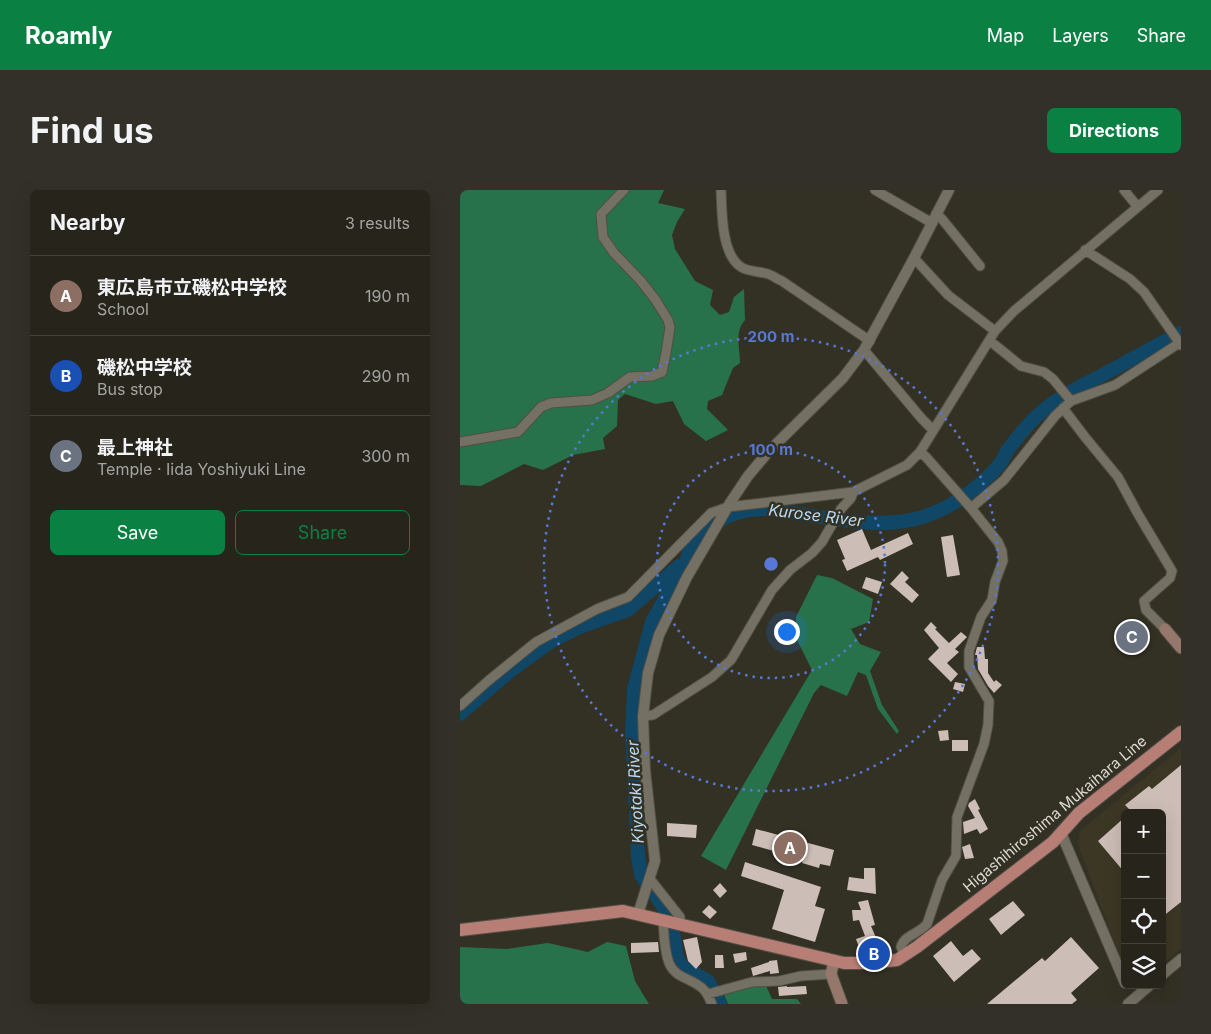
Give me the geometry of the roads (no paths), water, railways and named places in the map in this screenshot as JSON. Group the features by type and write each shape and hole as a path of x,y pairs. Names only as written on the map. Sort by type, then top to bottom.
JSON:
{"main road":[{"path":"1165,629 1181,648"},
{"name":"Higashihiroshima Mukaihara Line","path":"460,930 623,911 844,964 897,960 905,956 1053,842 1079,813 1181,732"},
{"path":"834,961 831,974 842,1004"}],"street":[{"path":"460,442 518,432 531,417 546,405 592,400 608,393 630,378 652,376 662,372 670,327 668,320 640,280 614,253 603,238 601,214 624,190"},
{"path":"721,190 722,221 726,241 733,260 741,267 768,274 782,281 867,345 922,419 933,430"},
{"path":"875,190 934,219 942,218 980,266"},
{"path":"638,914 654,861 645,770 644,716 648,673 660,635 687,577 706,544 727,508 761,460 834,388 867,345 949,190"},
{"path":"1124,190 1137,206"},
{"path":"460,706 488,680 536,642 597,609 628,597 711,513 727,508 853,492 907,465 920,452 996,331 1014,311 1158,190"},
{"path":"970,507 1004,480 1063,408 1071,401 1077,397 1115,385 1180,344 1144,292 1130,279 1085,250"},
{"path":"914,258 948,295 996,331"},
{"path":"990,341 1021,366 1044,372 1061,388 1071,401"},
{"path":"1063,408 1084,437 1118,477 1172,571 1170,578 1144,601 1146,610 1165,629"},
{"path":"905,956 901,947 902,942 906,937 923,929 927,924 942,880 954,861 957,848 957,817 984,744 988,725 989,701 969,667 969,651 981,618 992,600 995,582 1003,561 998,542 959,494 920,452"},
{"path":"644,716 653,715 712,677 730,660 772,590 790,570 812,553 822,542 841,508 851,498 853,492"},
{"path":"1061,833 1121,975"},
{"path":"648,884 680,917 672,923 668,962 683,978 711,993 712,1004"},
{"path":"1166,972 1181,959"},
{"path":"711,993 752,982 831,974"},
{"path":"1127,989 1132,1003 1146,989"}],"waterway":[{"name":"Kurose River","path":"720,1004 708,981 683,967 677,958 674,937 667,912 641,875 638,855 632,732 634,689 652,622 688,558 696,538 715,523 750,510 770,509 840,520 883,523 911,520 936,512 960,499 982,483 1000,464 1007,451 1025,428 1040,413 1061,397 1181,333"},
{"name":"Kurose River","path":"460,714 510,671 550,642 577,628 628,610 679,566"}],"place":[{"name":"最上神社","path":"1132,637"},
{"name":"東広島市立磯松中学校","path":"790,848"},
{"name":"磯松中学校","path":"874,954"}],"water label":[{"name":"Kiyotaki River","path":"635,792"}]}
